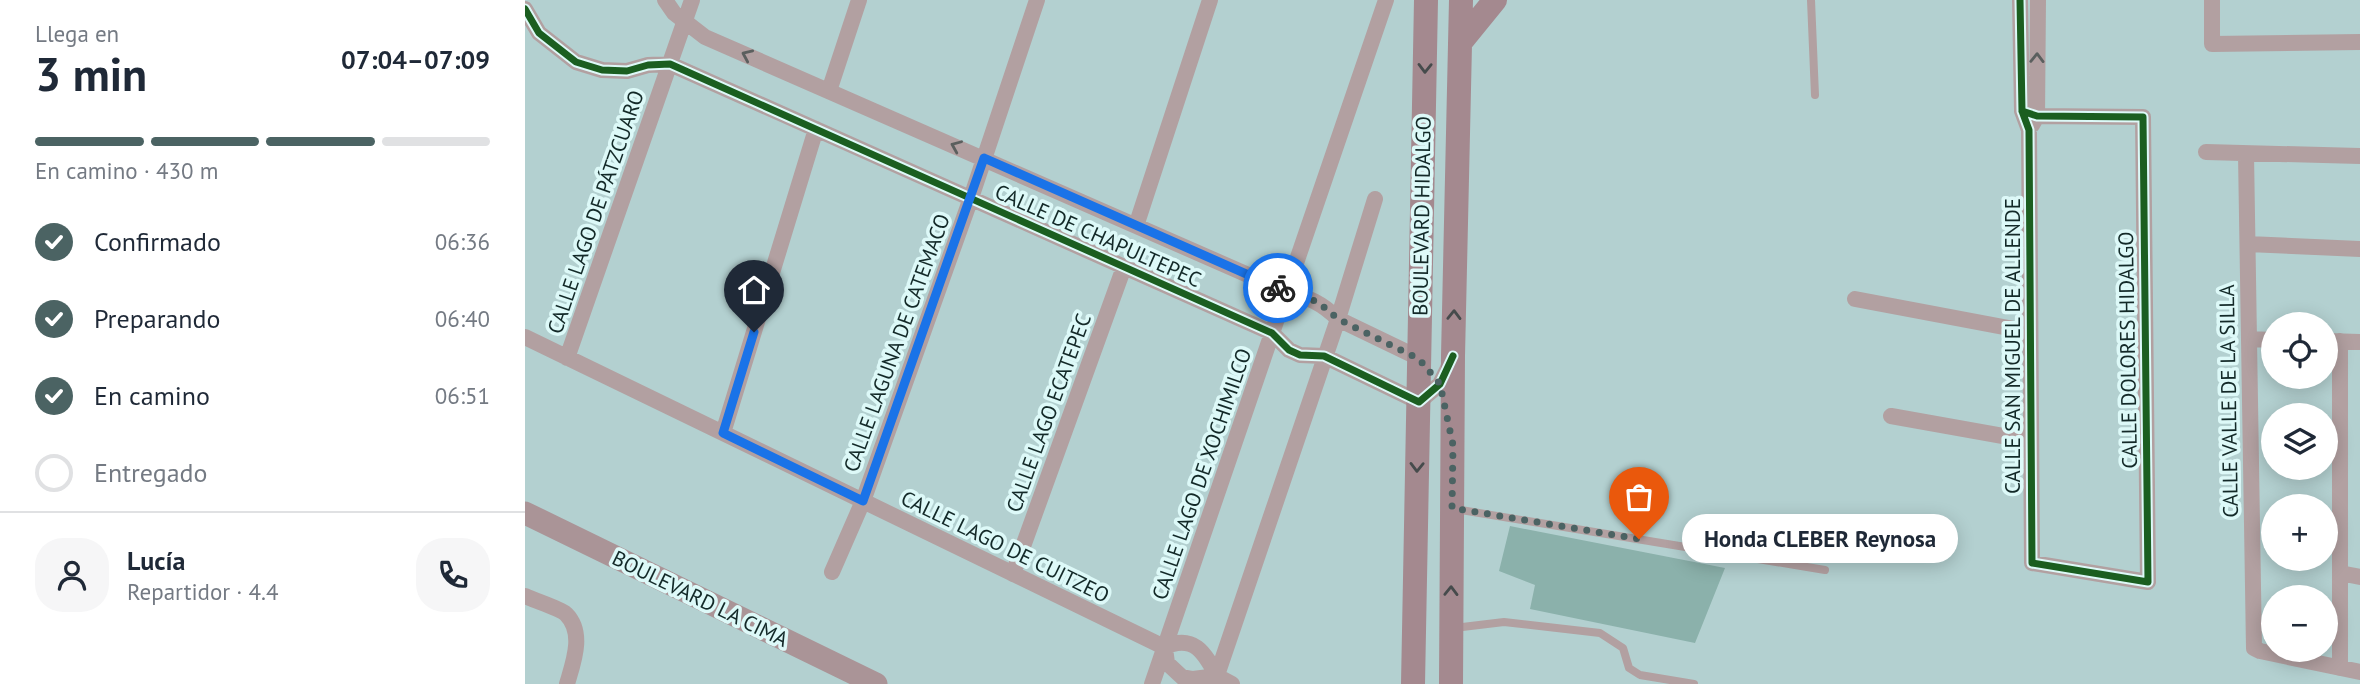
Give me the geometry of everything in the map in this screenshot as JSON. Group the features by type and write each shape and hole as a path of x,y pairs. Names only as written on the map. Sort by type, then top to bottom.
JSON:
{"main road":[{"name":"BOULEVARD HIDALGO","path":"1413,684 1426,0"},
{"name":"BOULEVARD HIDALGO","path":"1454,682 1451,628 1453,356 1461,0"},
{"path":"1460,43 1495,0"},
{"path":"1419,359 1436,366 1453,356"},
{"path":"1418,410 1435,408 1453,445"}],"street":[{"name":"CALLE DE CHAPULTEPEC","path":"665,0 674,13 705,37 1286,292 1318,302 1338,319 1419,359 1440,384 1453,445"},
{"name":"CALLE LAGO DE PÁTZCUARO","path":"567,358 692,0"},
{"path":"829,91 859,0"},
{"name":"CALLE LAGUNA DE CATEMACO","path":"832,572 863,501 971,198 1037,0"},
{"path":"1136,226 1210,0"},
{"name":"CALLE LAGO DE XOCHIMILCO","path":"1151,684 1386,0"},
{"path":"2020,0 2029,119"},
{"path":"2029,119 2038,30 2038,0"},
{"path":"2212,0 2212,44 2360,43"},
{"path":"525,9 539,33 576,62 602,70 627,71 648,65 670,64"},
{"path":"2021,30 2038,30"},
{"name":"CALLE DE CHAPULTEPEC","path":"670,64 1272,333 1281,344 1300,355 1324,356 1418,410"},
{"name":"CALLE DOLORES HIDALGO","path":"2029,119 2143,117 2148,582 2032,563"},
{"name":"CALLE SAN MIGUEL DE ALLENDE","path":"2029,119 2032,563"},
{"path":"723,433 816,129"},
{"path":"2206,152 2360,156"},
{"name":"CALLE VALLE DE LA SILLA","path":"2246,154 2253,648 2340,668"},
{"path":"1215,680 1338,319 1375,199"},
{"path":"2248,244 2360,249"},
{"name":"CALLE LAGO ECATEPEC","path":"1013,574 1124,267"},
{"path":"1855,299 2030,332"},
{"name":"CALLE LAGO DE CUITZEO","path":"525,337 1164,647"},
{"path":"2249,339 2261,340"},
{"path":"2338,341 2360,342"},
{"path":"1418,410 1440,384 1453,356"},
{"path":"2334,389 2340,668 2360,672"},
{"path":"1891,416 2031,441"},
{"name":"BOULEVARD LA CIMA","path":"525,513 876,684"},
{"path":"2340,573 2360,577"},
{"path":"525,596 566,614 577,633 568,684"},
{"path":"1215,680 1206,656 1197,647 1186,642 1176,642 1164,647 1167,663 1182,677 1233,684"}],"lane":[{"path":"1811,0 1815,94"},
{"path":"1452,508 1825,570"},
{"path":"1451,628 1504,622 1600,633 1623,648 1629,668 1640,675 1694,684"}],"building":[{"path":"1510,526 1725,568 1695,643 1530,609 1535,585 1499,571"}],"cycle path":[{"path":"2020,0 2022,111 2029,130 2032,563 2148,582 2143,117 2037,116 2022,111"},
{"path":"525,9 539,33 576,62 602,70 627,71 648,65 670,64 1272,333 1289,350 1300,355 1324,356 1419,402 1440,384 1453,356"}],"way so far":[{"path":"1278,288 1318,302 1338,319 1419,359 1440,384 1453,445 1452,508 1639,539"}],"place":[{"name":"Honda CLEBER Reynosa","path":"1639,539"}],"route":[{"path":"754,332 723,433 863,501 984,158 1278,288"}]}
